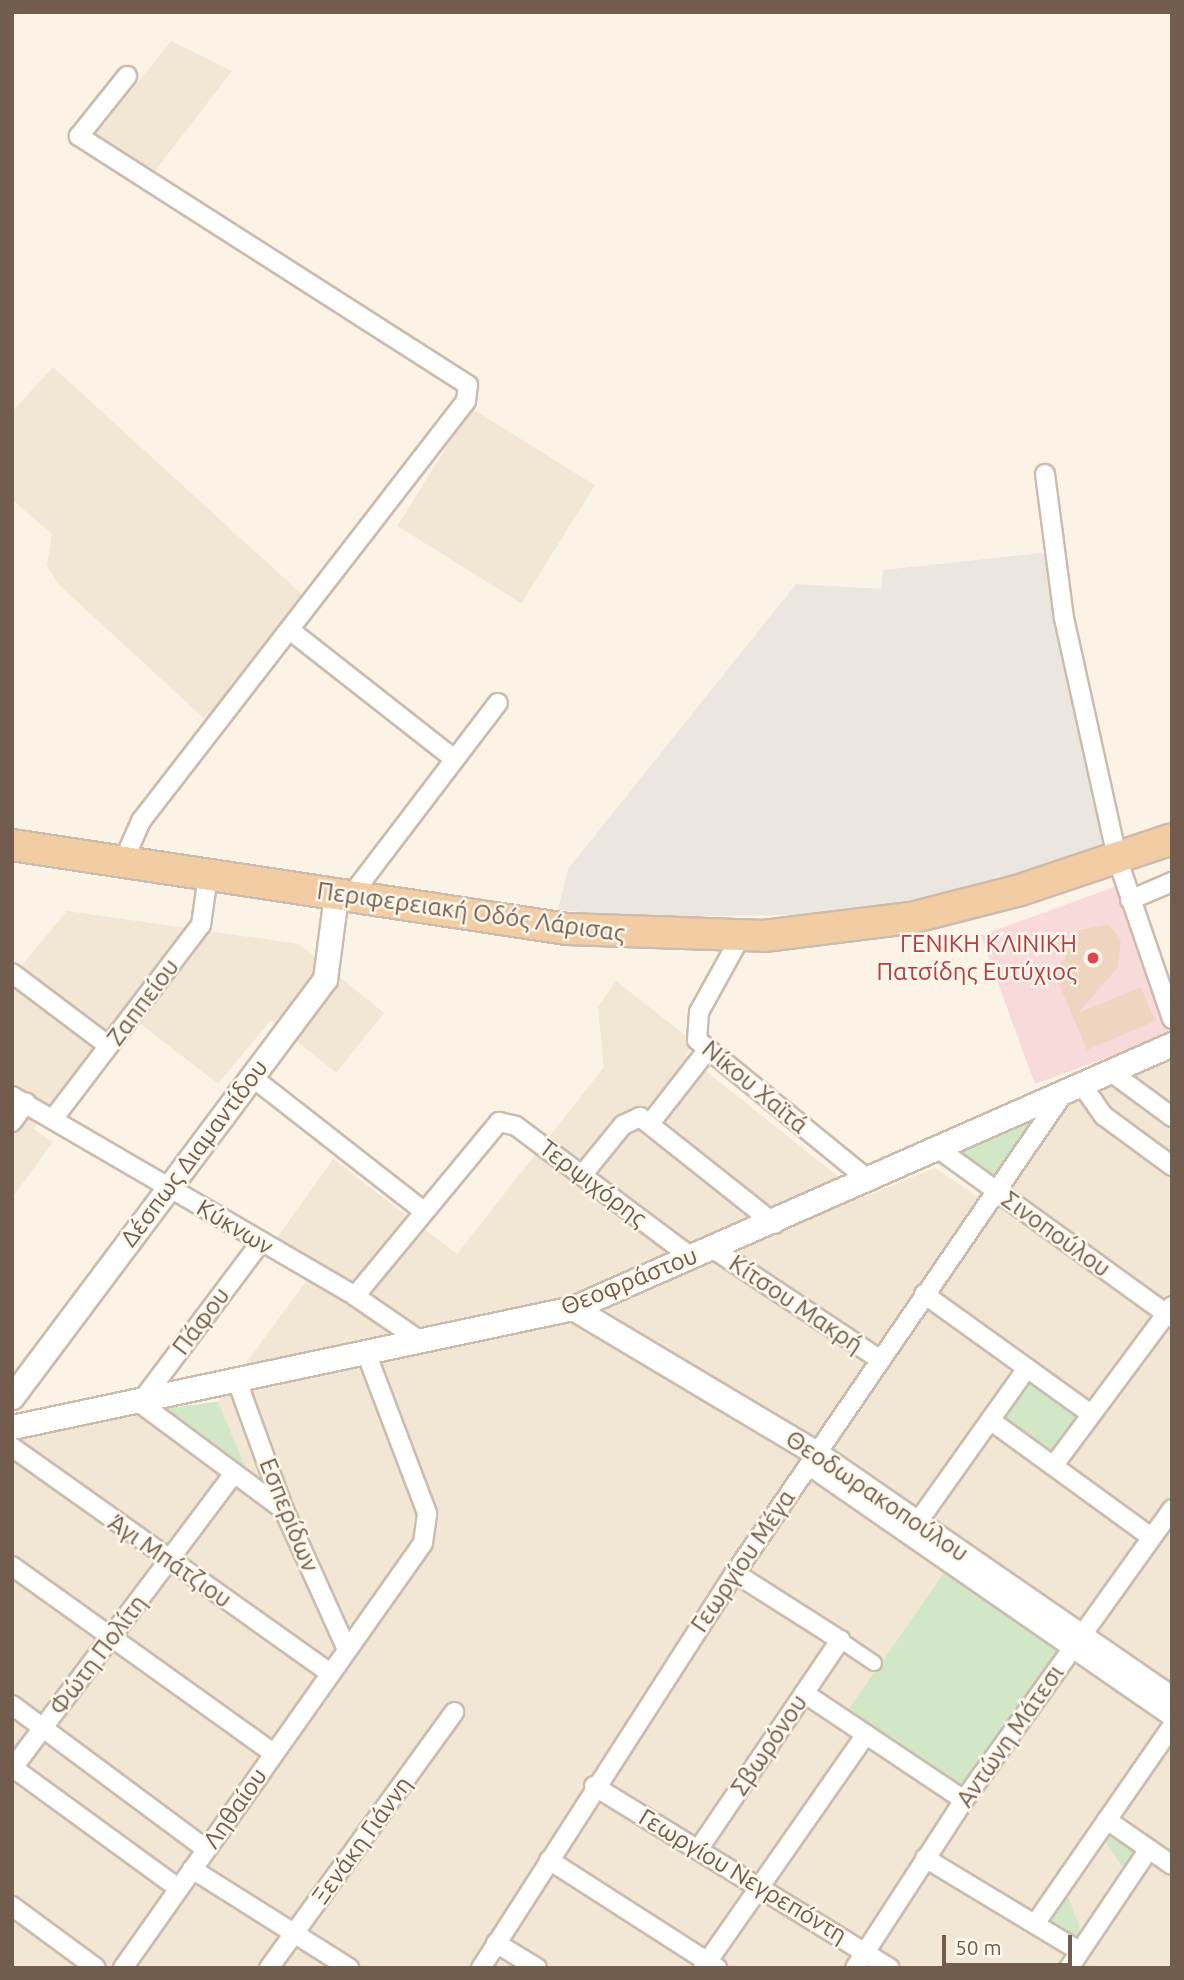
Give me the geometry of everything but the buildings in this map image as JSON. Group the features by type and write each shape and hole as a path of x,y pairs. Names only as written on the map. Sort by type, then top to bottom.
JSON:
{"highway":[{"name":"Περιφερειακή Οδός Λάρισας","path":"12,845 567,929 741,936 911,918 1117,858 1172,838"}],"street":[{"path":"123,862 141,821 291,631 466,401 468,385 79,136 127,76"},
{"path":"1045,474 1068,643 1117,858 1172,1019"},
{"path":"291,631 454,759"},
{"path":"343,896 498,703"},
{"name":"Ζαππείου","path":"54,1119 201,925 208,876"},
{"path":"1130,900 1172,882"},
{"name":"Δέσπως Διαμαντίδου","path":"12,1397 167,1186 325,979 343,896"},
{"name":"Νίκου Χαϊτά","path":"741,936 699,1012 695,1028 706,1052 870,1181"},
{"path":"12,972 109,1046"},
{"name":"Θεοφράστου","path":"12,1427 573,1308 775,1224 1172,1044"},
{"path":"652,1121 706,1052"},
{"path":"1111,1072 1172,1117"},
{"path":"252,1077 422,1210 355,1296"},
{"path":"1072,1090 1172,1166"},
{"name":"Γεωργίου Μέγα","path":"481,1968 594,1786 734,1573 924,1294 1072,1090"},
{"path":"12,1122 19,1100"},
{"name":"Κύκνων","path":"19,1100 355,1296 419,1340"},
{"path":"583,1174 630,1119 652,1121 775,1224"},
{"name":"Τερψιχόρης","path":"422,1210 491,1125 516,1126 702,1253"},
{"name":"Σινοπούλου","path":"940,1150 1170,1312"},
{"name":"Πάφου","path":"140,1399 260,1243"},
{"name":"Κίτσου Μακρή","path":"702,1253 879,1359"},
{"path":"924,1294 1091,1414"},
{"name":"Θεοδωρακοπούλου","path":"573,1308 917,1523 1076,1642 1172,1699"},
{"path":"1054,1465 1170,1312"},
{"name":"Ληθαίου","path":"123,1968 346,1647 423,1543 428,1527 366,1352"},
{"path":"917,1523 1027,1368"},
{"name":"Εσπερίδων","path":"237,1381 284,1510 346,1647"},
{"path":"140,1399 284,1510"},
{"path":"990,1420 1151,1537"},
{"name":"Άγι Μπάτζιου","path":"12,1447 168,1562 329,1672"},
{"path":"811,1459 1076,1642 1172,1719"},
{"name":"Φώτη Πολίτη","path":"13,1768 234,1473"},
{"name":"Αντώνη Μάτεσι","path":"855,1968 964,1800 1172,1509"},
{"path":"12,1566 273,1753"},
{"path":"734,1573 874,1663"},
{"name":"Σβωρόνου","path":"698,1850 839,1640"},
{"path":"804,1693 964,1800"},
{"path":"12,1705 206,1849"},
{"name":"Ξενάκη Γιάννη","path":"270,1968 454,1712"},
{"path":"1035,1924 1172,1726"},
{"path":"549,1860 709,1966 758,1888 866,1734"},
{"path":"13,1768 178,1888"},
{"name":"Γεωργίου Νεγρεπόντη","path":"594,1786 758,1888 865,1950 890,1968"},
{"path":"1107,1820 1172,1865"},
{"path":"1069,1968 1149,1849"},
{"path":"925,1858 1079,1951"},
{"path":"192,1869 349,1968"},
{"path":"12,1906 96,1968"},
{"path":"496,1943 537,1968"}],"shaded area":[{"path":"171,41 232,71 151,176 93,138"},
{"path":"53,367 307,599 209,723 58,584 47,565 52,534 12,500 12,412"},
{"path":"471,408 595,485 521,603 397,526"},
{"path":"1050,552 1108,849 920,901 838,914 645,917 558,910 568,869 796,584 881,589 883,570"},
{"path":"1117,886 1171,1034 1035,1084 981,936"},
{"path":"67,911 299,944 384,1013 336,1073 271,1020 218,1084 123,1010 33,1129 53,1142 12,1198 12,977"},
{"path":"616,981 695,1043 686,1055 864,1197 935,1168 995,1208 1065,1107 1172,1057 1172,1968 12,1968 12,1441 76,1422 218,1401 313,1272 271,1246 333,1159 457,1254 604,1067 598,1007"}],"green space":[{"path":"1032,1119 990,1183 954,1155"},
{"path":"1026,1379 1077,1415 1048,1456 997,1420"},
{"path":"218,1402 247,1471 247,1475 155,1410"},
{"path":"949,1566 1065,1647 962,1793 847,1712"},
{"path":"1111,1827 1140,1848 1125,1871 1103,1838"},
{"path":"1067,1894 1082,1934 1078,1939 1050,1922"}],"place":[{"name":"ΓΕΝΙΚΗ ΚΛΙΝΙΚΗ Πατσίδης Ευτύχιος","path":"1093,958"}]}
